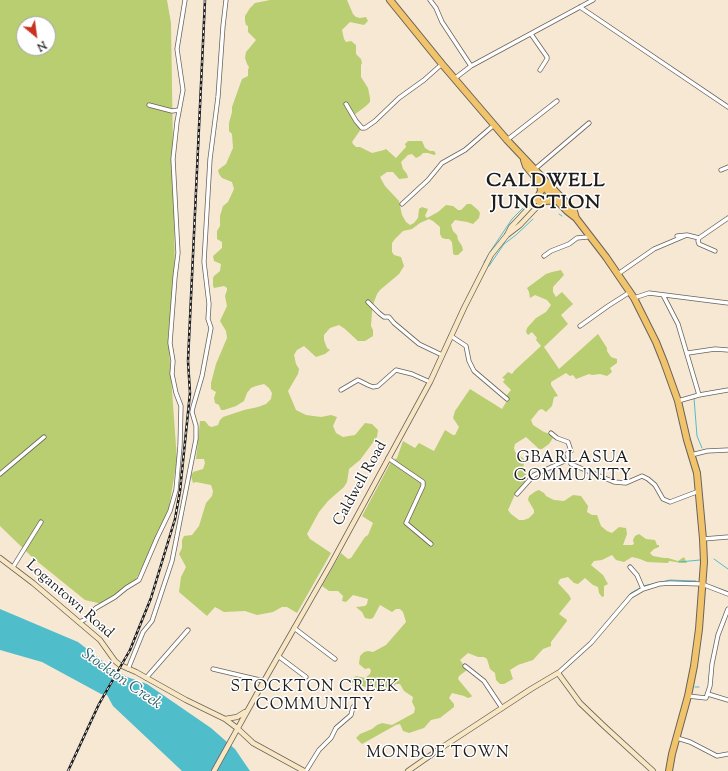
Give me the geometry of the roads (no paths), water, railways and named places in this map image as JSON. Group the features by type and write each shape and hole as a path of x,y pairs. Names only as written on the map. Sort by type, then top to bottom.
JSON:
{"highway":[{"path":"390,0 454,79 523,158 535,169 567,211 576,218 590,235 634,298 656,342 678,400 691,455 697,473 704,562 699,629 688,696 672,754 669,771"},
{"path":"523,158 526,166 540,183 550,189 574,211 576,218"},
{"path":"540,183 541,191 538,201 558,200"}],"street":[{"path":"79,622 84,620 96,608 139,580 173,502 178,465 181,406 176,393 172,374 173,361 170,344 178,253 173,159 175,134 183,97 183,81 177,49 185,0"},
{"path":"128,669 143,632 152,621 172,561 196,439 196,426 192,412 202,376 211,328 208,319 209,300 204,262 210,159 218,97 226,0"},
{"path":"430,0 436,8 449,35 471,66"},
{"path":"454,79 471,66 591,0"},
{"path":"580,7 728,107"},
{"path":"531,34 547,57 547,60 540,70"},
{"path":"346,104 356,121 362,128 365,128 375,121 399,98 424,80 442,64"},
{"path":"507,140 557,101"},
{"path":"149,105 172,111 180,110"},
{"path":"535,169 589,123"},
{"path":"402,204 434,174 442,163 465,150 494,124"},
{"path":"721,170 728,167"},
{"name":"Caldwell Road","path":"214,771 331,564 430,382 491,255 507,234 520,224 538,201 550,189"},
{"path":"677,236 687,235 699,238 728,218"},
{"path":"544,256 578,238 588,237 590,235"},
{"path":"618,274 654,249 687,235"},
{"path":"699,238 698,241 700,244 715,251"},
{"path":"580,326 630,292"},
{"path":"634,298 649,293 728,303"},
{"path":"662,295 678,324 688,353 699,394"},
{"path":"368,302 384,317 389,317 419,344 442,355"},
{"path":"451,336 466,346 469,362 474,371 507,399"},
{"path":"688,353 715,349 728,350"},
{"path":"341,390 358,380 368,385 378,386 396,370 412,374 430,382"},
{"path":"678,400 699,394 728,390"},
{"path":"551,433 557,438 568,442 571,451 567,454 571,464 614,482 626,483 642,476 655,485 663,500 670,502 699,491"},
{"path":"0,474 44,437"},
{"path":"691,455 707,451 728,450"},
{"path":"388,458 422,482 423,486 406,523 431,544"},
{"path":"517,494 534,475 569,459"},
{"path":"14,567 41,522"},
{"path":"703,539 728,537"},
{"name":"Logantown Road","path":"0,558 14,567 100,640 115,662 225,719 253,743 305,771"},
{"path":"630,566 637,575 643,589"},
{"path":"408,771 502,708 558,673 591,643 631,596 643,589 659,584 670,583 702,584 728,594"},
{"path":"688,696 706,698 708,694 718,635 728,609"},
{"path":"294,628 334,659"},
{"path":"146,678 188,630"},
{"path":"278,656 306,677"},
{"path":"465,666 484,681 502,708"},
{"path":"213,669 264,681"},
{"path":"558,673 580,703 653,771"},
{"path":"708,694 728,700"},
{"path":"305,771 319,750 331,738 336,728 351,715 353,707"},
{"path":"225,719 241,715 248,710"},
{"path":"677,738 690,742 717,756 728,754"}],"water":[{"name":"Stockton Creek","path":"0,609 78,642 113,669 127,677 147,684 211,728 235,749 250,771 182,771 113,706 107,695 101,694 42,662 0,650"}],"waterway":[{"path":"490,252 512,219 523,208"},
{"path":"489,266 504,244 533,219"},
{"path":"484,262 489,255"},
{"path":"694,398 697,436 702,448"},
{"path":"714,559 728,569"},
{"path":"679,562 700,560"},
{"path":"643,586 670,580 696,581"},
{"path":"611,617 631,593 640,588"}],"railway":[{"path":"68,771 99,704 130,650 151,598 175,519 180,491 190,393 188,361 205,0"}],"district":[{"name":"CALDWELL JUNCTION","path":"546,194"},
{"name":"GBARLASUA COMMUNITY","path":"573,468"},
{"name":"STOCKTON CREEK COMMUNITY","path":"315,697"},
{"name":"MONBOE TOWN","path":"438,754"}]}
